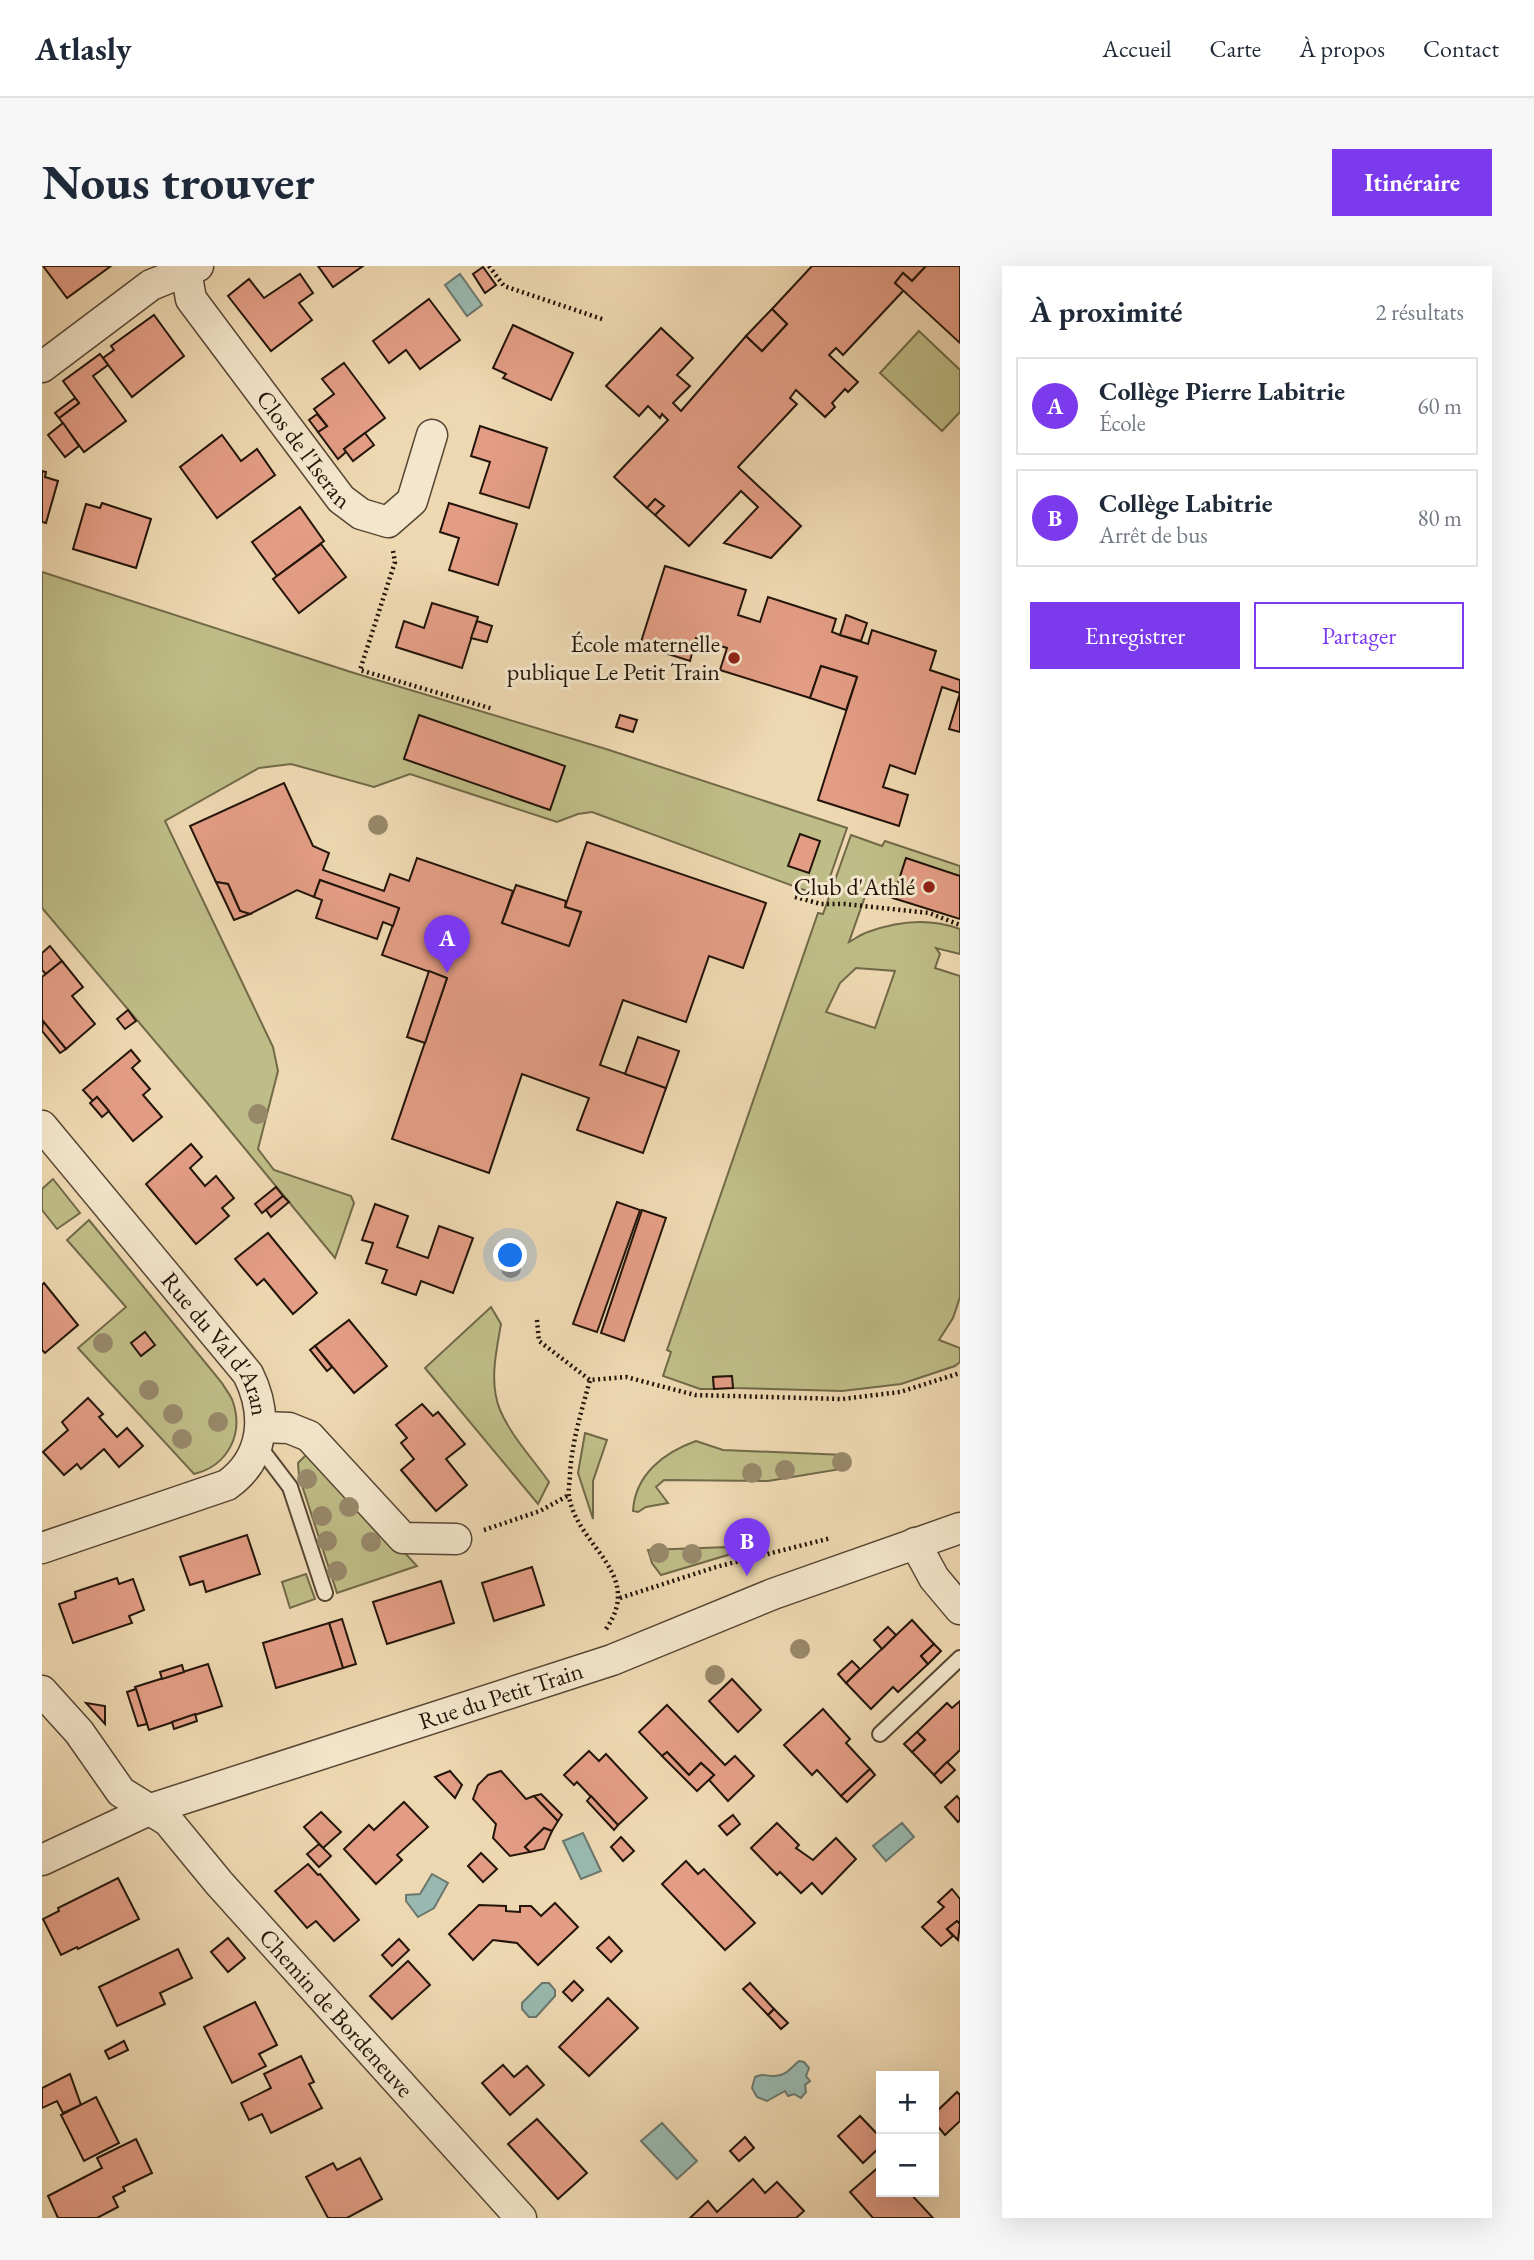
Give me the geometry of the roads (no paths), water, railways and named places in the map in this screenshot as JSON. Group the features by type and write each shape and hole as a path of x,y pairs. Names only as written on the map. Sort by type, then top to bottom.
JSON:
{"street":[{"path":"42,367 151,285 189,268"},
{"name":"Clos de l'Iseran","path":"189,268 191,299 341,499 361,514 388,522 412,501 432,435"},
{"name":"Rue du Val d'Aran","path":"42,1126 248,1374 260,1404 259,1436 246,1469 220,1490 42,1548"},
{"path":"259,1436 289,1428 309,1436 403,1538 456,1539"},
{"name":"Rue du Petit Train","path":"42,1860 150,1809 612,1660 749,1603 960,1528"},
{"path":"915,1544 934,1578 960,1609"},
{"name":"Chemin de Bordeneuve","path":"42,1690 79,1732 121,1792 168,1821 219,1883 521,2218"}],"lane":[{"path":"259,1436 290,1487 326,1593"},
{"path":"880,1734 960,1658"}],"water":[{"path":"460,274 482,305 467,316 445,285"},
{"path":"902,1823 914,1837 886,1861 873,1846"},
{"path":"583,1833 601,1871 581,1879 563,1841"},
{"path":"432,1874 448,1883 434,1908 418,1917 406,1901 406,1895 420,1894"},
{"path":"542,1983 549,1983 555,1990 555,1996 536,2017 529,2017 522,2009 522,2003"},
{"path":"799,2061 809,2068 806,2076 810,2081 805,2085 806,2092 801,2098 794,2094 788,2096 785,2091 767,2101 757,2097 752,2088 755,2077 781,2075"},
{"path":"662,2123 697,2161 677,2179 641,2141"}],"place":[{"name":"École maternelle publique Le Petit Train","path":"734,658"},
{"name":"Club d'Athlé","path":"929,887"},
{"name":"Collège Pierre Labitrie","path":"447,973"},
{"name":"Collège Labitrie","path":"747,1576"}]}
